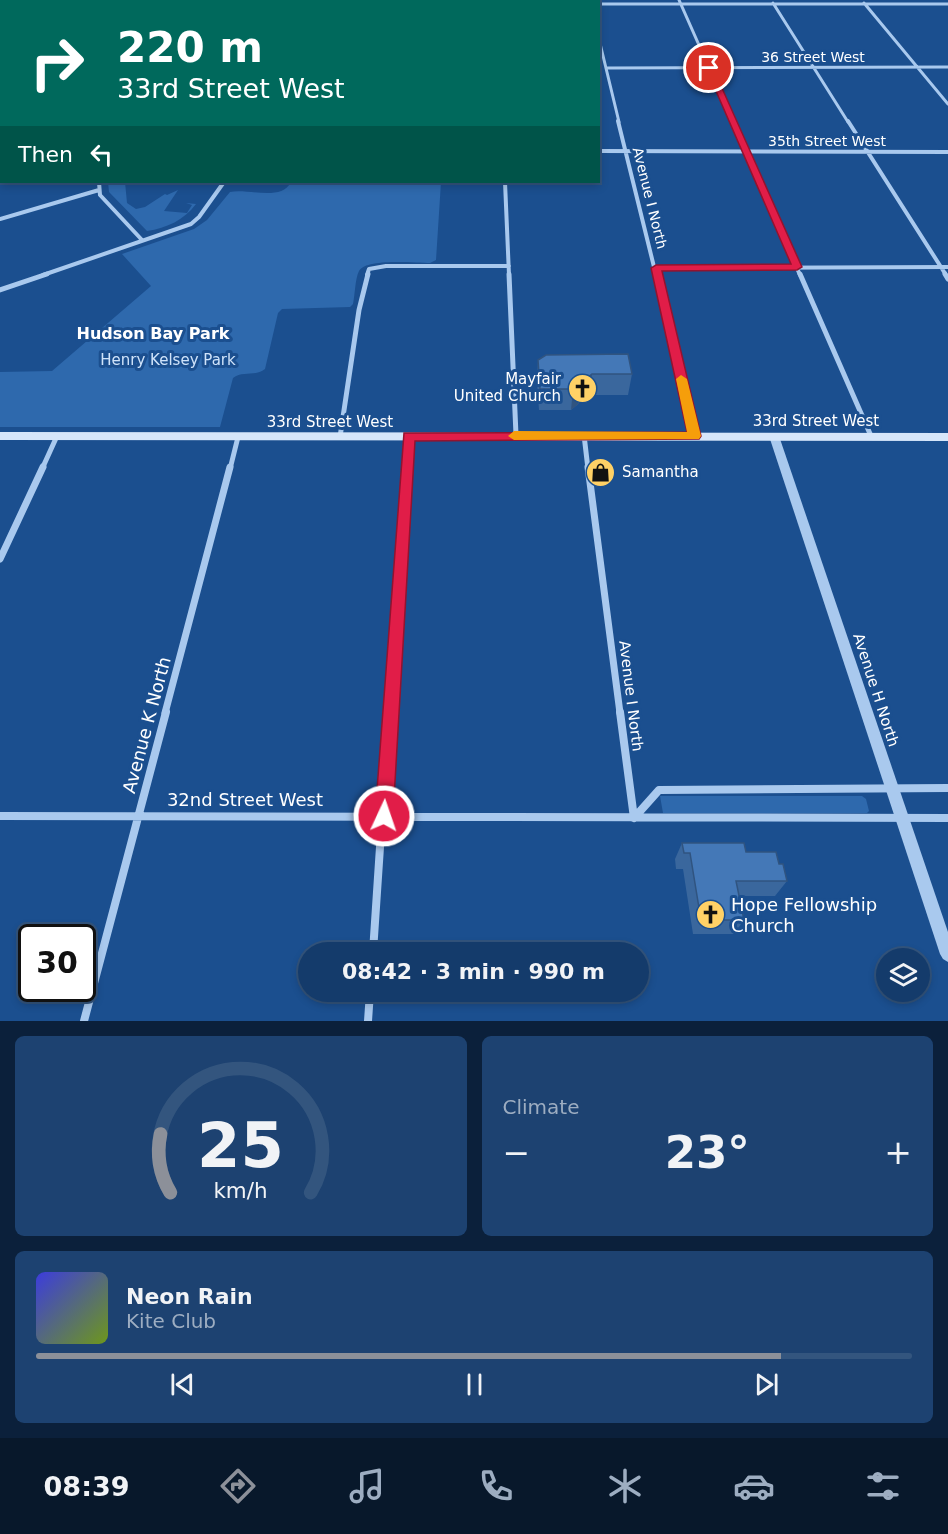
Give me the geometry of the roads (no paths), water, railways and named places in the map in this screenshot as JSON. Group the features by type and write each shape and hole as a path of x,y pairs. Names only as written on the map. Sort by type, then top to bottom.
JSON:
{"main road":[{"name":"33rd Street West","path":"0,436 948,436"}],"street":[{"path":"862,0 948,104"},
{"path":"680,2 871,436"},
{"path":"772,2 948,279"},
{"path":"600,4 772,2 948,4"},
{"name":"Avenue I North","path":"600,42 656,268 694,436"},
{"name":"36 Street West","path":"607,68 948,67"},
{"name":"35th Street West","path":"600,151 948,152"},
{"path":"99,183 100,195 142,240"},
{"path":"0,290 196,220 224,183"},
{"path":"505,183 516,435"},
{"path":"0,219 99,190"},
{"path":"340,437 359,310 369,269 386,266 509,266"},
{"path":"656,268 948,267"},
{"name":"Avenue I North","path":"585,435 634,818"},
{"path":"0,559 57,436"},
{"path":"374,942 408,436"},
{"name":"Avenue H North","path":"774,436 948,954"},
{"name":"Avenue K North","path":"84,1021 238,437"},
{"path":"634,818 659,790 948,788"},
{"name":"32nd Street West","path":"0,816 948,818"},
{"path":"368,1021 369,1002"}],"place":[{"name":"Mayfair United Church","path":"582,388"},
{"name":"Samantha","path":"601,472"},
{"name":"Hope Fellowship Church","path":"710,915"}],"district":[{"name":"Hudson Bay Park","path":"153,333"}],"park label":[{"name":"Henry Kelsey Park","path":"168,360"}]}
